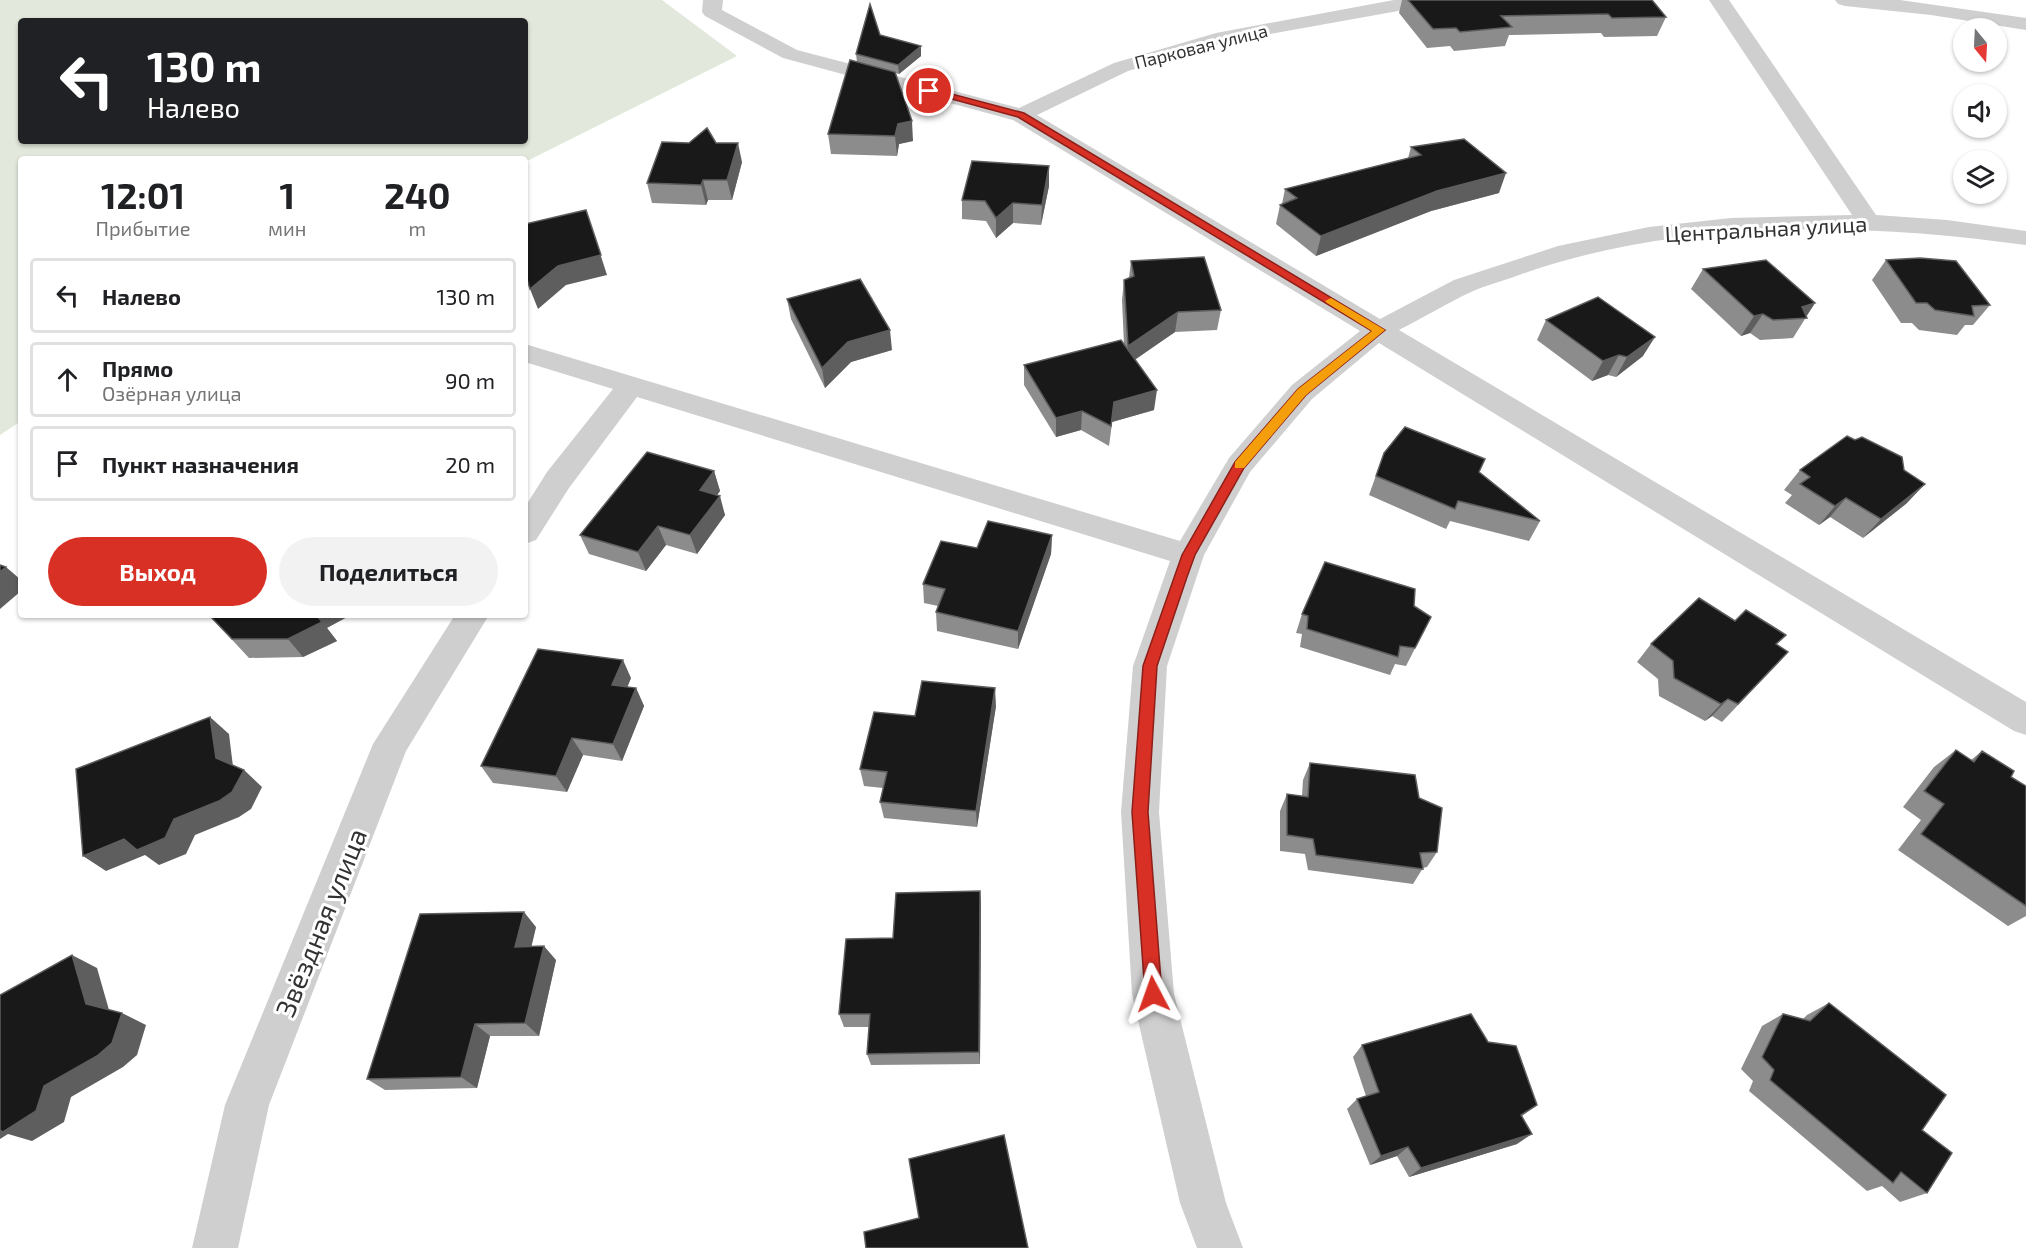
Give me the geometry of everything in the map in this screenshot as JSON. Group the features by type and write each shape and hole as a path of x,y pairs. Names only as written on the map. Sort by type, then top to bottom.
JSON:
{"street":[{"path":"713,0 712,12 729,24 790,54 1021,115 2026,720"},
{"name":"Парковая улица","path":"1021,115 1121,67 1224,37 1426,0"},
{"path":"1719,0 1869,222"},
{"path":"1845,0 1931,9 2026,24"},
{"name":"Центральная улица","path":"1220,1248 1203,1203 1153,994 1140,812 1150,666 1188,555 1239,465 1302,392 1379,330 1463,286 1558,253 1649,234 1731,225 1869,222 1947,227 2026,238"},
{"path":"528,354 1188,555"},
{"path":"528,527 558,480 631,384"},
{"name":"Звёздная улица","path":"215,1248 247,1105 391,744 471,618"}],"shaded area":[{"path":"0,0 662,0 737,56 528,160 528,156 18,156 18,423 0,435"}],"building":[{"path":"1408,0 1652,0 1666,17 1612,18 1608,14 1501,16 1512,27 1460,32 1456,28 1433,29"},
{"path":"870,4 880,35 921,46 898,65 856,54"},
{"path":"850,60 895,72 912,121 898,124 895,136 828,134"},
{"path":"707,128 716,143 738,143 727,180 703,180 701,185 647,183 662,142 689,143"},
{"path":"1464,139 1506,173 1437,191 1321,236 1280,205 1297,198 1285,189 1421,155 1411,147"},
{"path":"972,161 1049,166 1042,205 1013,203 996,218 985,201 962,200"},
{"path":"586,210 601,255 558,266 530,289 528,283 528,223"},
{"path":"1204,257 1221,310 1178,312 1128,346 1124,280 1134,276 1131,261"},
{"path":"1920,258 1956,261 1990,305 1972,306 1974,316 1935,310 1927,303 1916,303 1886,260"},
{"path":"1766,260 1815,303 1802,307 1807,318 1773,320 1763,314 1754,316 1703,269"},
{"path":"860,279 890,330 848,342 822,368 787,299"},
{"path":"1598,297 1655,337 1627,357 1619,355 1603,361 1546,320"},
{"path":"1121,340 1157,390 1114,402 1111,426 1082,411 1056,418 1024,365"},
{"path":"1405,427 1485,459 1479,472 1540,521 1458,501 1455,509 1376,476 1384,453"},
{"path":"1847,436 1855,440 1862,437 1902,457 1904,470 1925,484 1881,519 1846,498 1835,506 1800,484 1810,477 1800,470"},
{"path":"647,452 714,471 700,490 720,496 690,535 658,526 638,552 580,535"},
{"path":"988,521 1052,535 1018,631 936,612 945,589 923,584 941,541 977,548"},
{"path":"1325,562 1415,589 1414,606 1431,617 1415,648 1400,646 1398,657 1307,629 1308,616 1302,614"},
{"path":"1699,598 1735,621 1746,610 1786,635 1776,644 1788,652 1738,704 1728,699 1721,704 1674,678 1673,661 1651,644"},
{"path":"212,618 319,618 322,622 288,639 232,639"},
{"path":"538,649 623,660 612,685 636,688 613,744 572,738 556,776 481,766"},
{"path":"922,681 995,688 976,811 880,802 887,772 860,769 874,712 915,716"},
{"path":"210,717 216,758 244,770 232,792 219,801 174,819 165,838 137,850 124,839 83,856 76,769"},
{"path":"1956,750 1974,762 1982,751 2014,771 2011,777 2026,786 2026,906 1921,834 1944,804 1924,791"},
{"path":"1310,763 1415,775 1419,798 1442,808 1437,852 1420,853 1423,869 1316,855 1313,839 1287,835 1287,794 1308,797"},
{"path":"980,891 979,1052 867,1054 870,1014 839,1014 846,939 893,938 896,893"},
{"path":"524,912 515,947 544,946 525,1023 475,1024 461,1077 367,1079 420,914"},
{"path":"72,955 86,1004 122,1013 112,1043 97,1056 44,1086 36,1111 3,1132 0,1130 0,995"},
{"path":"1829,1003 1946,1095 1922,1130 1952,1153 1927,1193 1901,1172 1893,1183 1770,1080 1774,1070 1762,1057 1783,1014 1810,1021"},
{"path":"1471,1014 1488,1042 1516,1046 1537,1105 1521,1115 1532,1134 1421,1168 1408,1147 1381,1156 1357,1099 1379,1092 1362,1045"},
{"path":"1004,1135 1028,1248 866,1248 864,1232 919,1218 909,1159"}],"slow traffic":[{"path":"1239,465 1302,392 1379,330 1331,301"}],"route":[{"path":"929,91 1021,115 1379,330 1302,392 1239,465 1188,555 1180,577 1150,666 1140,812 1153,994"}]}
